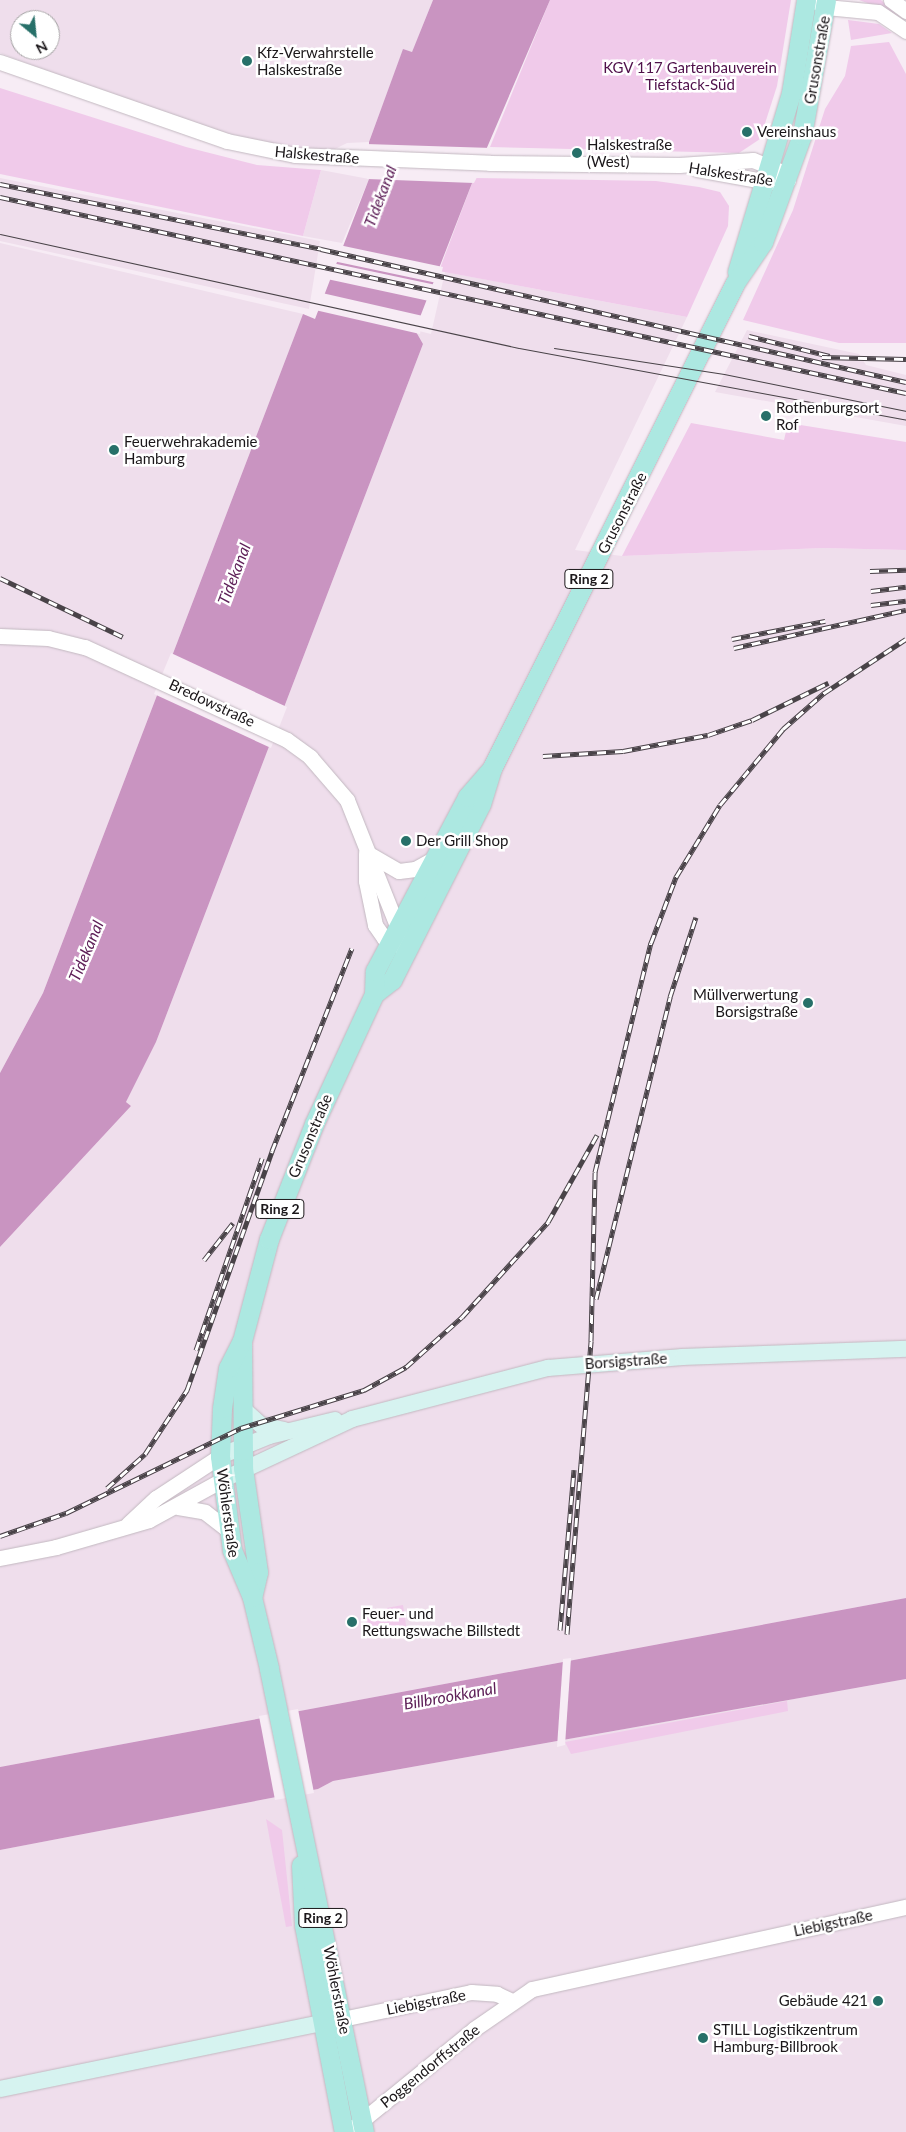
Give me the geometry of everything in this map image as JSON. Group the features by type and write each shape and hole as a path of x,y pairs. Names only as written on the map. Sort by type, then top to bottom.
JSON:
{"main road":[{"name":"Grusonstraße","path":"735,283 793,84 806,0"},
{"name":"Grusonstraße","path":"374,994 392,980 408,950 481,804 492,768 735,283 763,242 788,180 813,92 822,2"},
{"name":"Grusonstraße","path":"220,1456 228,1368 242,1341 274,1223 374,994 375,971 393,933 431,860 467,797 492,768"},
{"name":"Grusonstraße","path":"242,1341 241,1446 243,1468"},
{"name":"Borsigstraße","path":"220,1456 241,1446 288,1430 352,1419 563,1365 906,1349"},
{"path":"242,1408 261,1425 288,1430"},
{"name":"Borsigstraße","path":"222,1480 243,1468 352,1419"},
{"name":"Wöhlerstraße","path":"220,1456 229,1531 239,1575 252,1597 274,1695 298,1819 342,2019 358,2128"},
{"name":"Wöhlerstraße","path":"243,1468 258,1572 252,1597"},
{"name":"Wöhlerstraße","path":"298,1819 304,1925 344,2132"},
{"name":"Liebigstraße","path":"0,2089 342,2019"}],"street":[{"path":"891,0 906,10"},
{"path":"901,0 906,10"},
{"path":"822,2 878,12 906,31"},
{"name":"Halskestraße","path":"0,62 227,141 295,155 490,163 679,165 753,160 767,172 788,180"},
{"name":"Bredowstraße","path":"0,636 48,638 85,647 150,674 287,740 310,757 348,800 393,933 408,950"},
{"path":"366,851 399,871 415,869 431,860"},
{"path":"126,1525 156,1498 220,1456"},
{"path":"0,1558 102,1536 126,1525 178,1507 222,1480"},
{"path":"178,1507 205,1512 229,1531"},
{"name":"Liebigstraße","path":"342,2019 471,1992 497,1994 512,2001 554,1982 906,1907"},
{"name":"Poggendorffstraße","path":"358,2128 512,2001"}],"shaded area":[{"path":"0,0 433,0 412,52 403,50 369,142 347,143 333,150 294,148 197,127 19,60 60,60 60,10 10,10 10,57 0,53"},
{"path":"321,170 369,179 342,243 303,236"},
{"path":"0,178 320,241 309,309 0,241"},
{"path":"0,243 303,314 43,993 0,1073"},
{"path":"445,272 687,317 575,550 622,556 823,548 906,550 906,1598 0,1767 0,1247 131,1106 126,1102 156,1042 423,344 415,330 431,334"},
{"path":"747,330 859,354 866,365 906,375 906,426 715,392"},
{"path":"906,1679 906,2132 0,2132 0,1850 318,1789 333,1781"}],"green space":[{"name":"KGV 117 Gartenbauverein Tiefstack-Süd","path":"550,0 791,0 777,86 760,139 739,153 490,147"},
{"path":"859,0 881,0 904,22 889,11"},
{"path":"848,20 879,24 892,33 851,40"},
{"path":"889,42 906,74 906,343 839,343 743,320 793,210 825,109 845,76 851,46"},
{"path":"0,88 186,147 257,165 321,170 303,236 0,174"},
{"path":"474,178 656,181 699,187 720,192 729,206 728,226 687,317 439,271"},
{"path":"691,423 784,440 788,423 906,442 906,550 823,548 622,556"},
{"path":"403,1605 407,1632 369,1639 364,1612"},
{"path":"787,1701 788,1711 571,1754 565,1742"},
{"path":"266,1819 282,1830 292,1926 286,1927"}],"water":[{"name":"Tidekanal","path":"433,0 550,0 474,178 415,330 423,344 156,1042 126,1102 131,1106 0,1247 0,1073 43,993 303,314 315,319 369,179 369,142 403,49 412,52"},
{"name":"Billbrookkanal","path":"906,1598 906,1679 333,1781 318,1789 0,1850 0,1767"}],"pier":[{"path":"366,144 492,148 474,183 367,179"},
{"path":"339,245 443,267 437,283 333,261"},
{"path":"332,263 436,285 429,301 327,279"},
{"path":"322,293 423,316 420,334 315,310"},
{"path":"171,653 287,707 271,748 154,694"},
{"path":"571,1658 565,1745 557,1747 563,1659"},
{"path":"298,1709 314,1793 275,1800 259,1716"}],"tram line":[{"path":"0,234 519,348 906,420"},
{"path":"554,348 724,374 906,411"}],"railway":[{"path":"0,184 321,249 906,382"},
{"path":"0,197 906,393"},
{"path":"749,336 830,356"},
{"path":"822,357 906,359"},
{"path":"870,571 906,570"},
{"path":"0,578 123,637"},
{"path":"871,591 906,587"},
{"path":"871,605 906,601"},
{"path":"734,648 906,610"},
{"path":"732,639 825,621"},
{"path":"567,1634 591,1341 595,1172 651,943 676,877 720,805 783,729 824,693 906,639"},
{"path":"543,756 623,751 708,735 752,720 828,683"},
{"path":"596,1299 670,997 696,917"},
{"path":"107,1488 145,1454 187,1390 272,1151 352,948"},
{"path":"0,1536 66,1513 241,1428 364,1390 406,1367 462,1317 548,1222 597,1135"},
{"path":"196,1350 262,1158"},
{"path":"204,1260 233,1223"},
{"path":"560,1630 574,1470"}],"place":[{"name":"Kfz-Verwahrstelle Halskestraße","path":"247,61"},
{"name":"Vereinshaus","path":"747,132"},
{"name":"Halskestraße (West)","path":"577,153"},
{"name":"Rothenburgsort Rof","path":"766,416"},
{"name":"Feuerwehrakademie Hamburg","path":"114,450"},
{"name":"Der Grill Shop","path":"406,841"},
{"name":"Müllverwertung Borsigstraße","path":"808,1003"},
{"name":"Feuer- und Rettungswache Billstedt","path":"352,1622"},
{"name":"Gebäude 421","path":"878,2001"},
{"name":"STILL Logistikzentrum Hamburg-Billbrook","path":"703,2038"}]}
